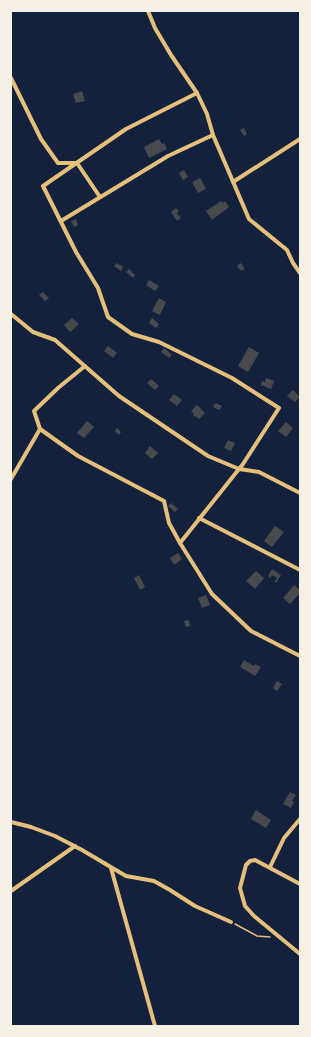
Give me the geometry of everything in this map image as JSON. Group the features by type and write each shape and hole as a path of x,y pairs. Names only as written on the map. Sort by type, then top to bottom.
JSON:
{"street":[{"path":"148,11 155,28 197,94 207,114 213,135 250,219 287,250 300,273"},
{"path":"11,78 41,139 58,163 77,163"},
{"path":"180,543 239,469 279,408 232,378 160,342 132,334 108,316 98,288 76,252 43,186 126,130 197,94"},
{"path":"61,221 168,156 213,135"},
{"path":"233,182 300,139"},
{"path":"77,163 100,197"},
{"path":"11,314 33,332 55,340 119,396 208,456 239,469 259,472 300,493"},
{"path":"85,366 58,388 34,411 40,429 78,456 164,501 169,523 180,543 217,600 251,631 300,656"},
{"path":"11,479 40,429"},
{"path":"199,518 300,570"},
{"path":"270,867 284,838 300,820"},
{"path":"11,822 31,827 55,836 126,876 154,881 195,906 231,922"},
{"path":"11,891 75,846"},
{"path":"300,884 255,860 250,861 246,865 240,888 245,906 254,916 300,954"},
{"path":"111,868 155,1026"}],"path":[{"path":"231,922 257,936 280,936"}],"building":[{"path":"82,91 85,101 76,103 73,94"},
{"path":"244,128 247,134 244,136 240,130"},
{"path":"159,139 162,144 164,143 167,149 149,158 144,147"},
{"path":"184,170 188,177 183,180 179,173"},
{"path":"200,178 206,189 198,193 192,182"},
{"path":"221,201 223,203 225,201 229,207 212,220 206,211"},
{"path":"176,208 179,211 177,213 181,218 177,221 171,212"},
{"path":"76,219 78,225 74,227 71,221"},
{"path":"117,263 123,267 121,271 114,266"},
{"path":"241,263 245,269 241,271 237,266"},
{"path":"129,269 135,275 133,278 126,272"},
{"path":"149,280 159,286 155,291 146,285"},
{"path":"43,292 49,298 45,301 39,295"},
{"path":"159,298 166,302 160,315 152,311"},
{"path":"72,318 79,324 70,332 64,325"},
{"path":"152,318 159,324 156,328 149,323"},
{"path":"108,346 117,353 113,358 104,351"},
{"path":"249,347 259,353 248,372 238,366"},
{"path":"164,348 172,355 169,358 161,352"},
{"path":"266,378 274,381 271,389 261,385 262,381 265,382"},
{"path":"151,379 159,386 155,390 147,383"},
{"path":"293,390 300,397 295,402 287,396"},
{"path":"174,394 182,400 177,406 169,400"},
{"path":"216,403 222,406 219,410 213,407"},
{"path":"197,405 205,413 199,419 193,415 194,414 191,411"},
{"path":"87,421 94,427 84,438 77,433"},
{"path":"286,422 293,428 286,437 278,431"},
{"path":"117,428 121,432 119,435 115,431"},
{"path":"228,440 235,443 231,451 224,448"},
{"path":"150,446 158,453 152,459 145,453"},
{"path":"171,503 178,509 175,512 168,506"},
{"path":"275,526 284,532 272,547 264,541"},
{"path":"178,553 182,559 174,565 170,558"},
{"path":"272,569 281,575 276,583 274,582 277,578 272,575 270,578 268,576"},
{"path":"256,571 264,578 255,589 246,581"},
{"path":"139,575 145,587 140,590 134,578"},
{"path":"294,585 300,590 300,593 290,604 283,598"},
{"path":"206,595 210,605 202,608 198,598"},
{"path":"189,620 190,626 186,627 184,621"},
{"path":"244,660 254,666 255,664 261,667 255,676 240,667"},
{"path":"277,681 282,684 277,691 273,688"},
{"path":"290,792 296,795 292,801 294,802 291,808 283,804"},
{"path":"256,810 271,820 266,828 251,819"}]}
